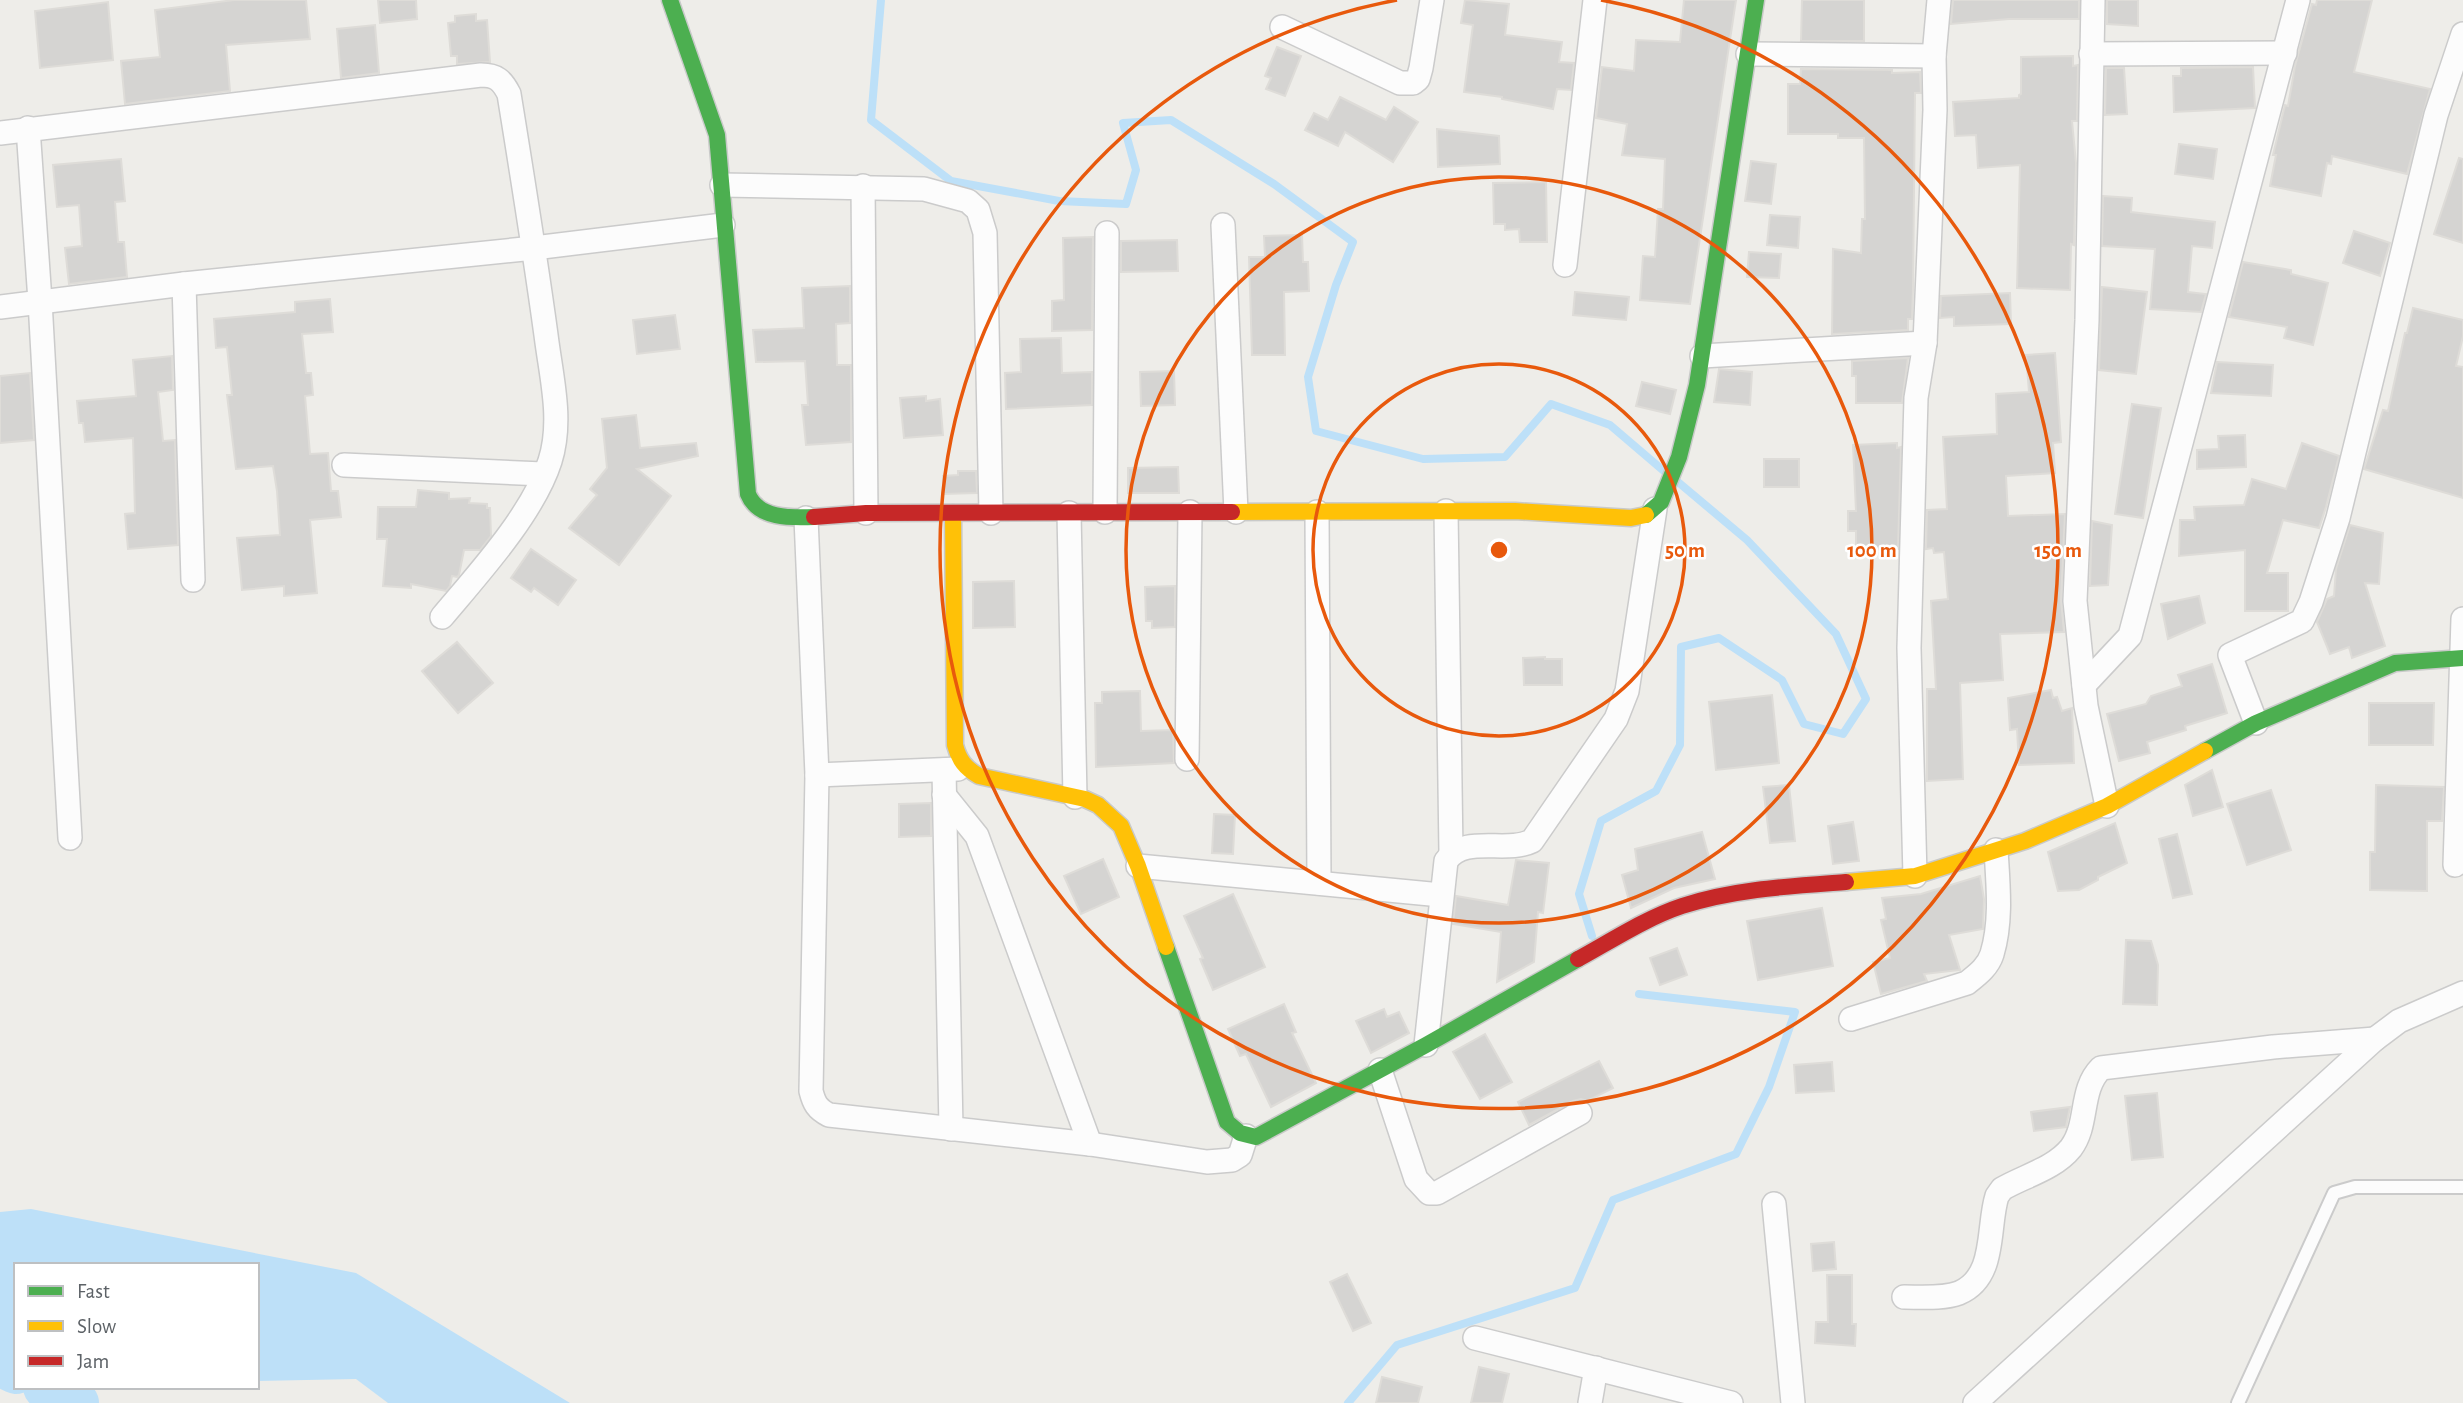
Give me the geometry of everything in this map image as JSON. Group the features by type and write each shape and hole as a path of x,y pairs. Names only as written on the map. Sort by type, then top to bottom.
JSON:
{"street":[{"path":"670,0 717,135 748,494 751,501 764,512 806,518 866,513 1515,511 1631,518 1647,515 1658,505"},
{"path":"1282,27 1399,83 1413,83 1418,79 1421,68 1432,0"},
{"path":"1565,265 1595,0"},
{"path":"1451,853 1462,848 1521,846 1532,841 1616,719 1627,691 1658,505 1679,457 1697,386 1756,0"},
{"path":"1915,876 1909,649 1916,398 1925,343 1935,110 1934,56 1940,0"},
{"path":"2093,0 2087,320 2075,601 2084,685 2107,806"},
{"path":"2084,685 2130,636 2298,0"},
{"path":"2256,723 2230,655 2302,621 2311,602 2338,518 2436,115 2463,34"},
{"path":"2091,54 2285,53"},
{"path":"1748,54 1934,56"},
{"path":"0,133 493,75 503,82 509,94 534,248 557,421 550,461 535,494 500,547 442,617"},
{"path":"28,128 70,838"},
{"path":"722,184 924,189 968,201 978,210 985,233 991,513"},
{"path":"863,186 866,513"},
{"path":"0,307 184,284 534,248 723,225"},
{"path":"1223,225 1236,512"},
{"path":"1105,512 1107,233"},
{"path":"184,284 193,580"},
{"path":"1702,356 1925,343"},
{"path":"344,465 543,474"},
{"path":"1426,1045 1443,869 1451,853 1446,511"},
{"path":"1187,759 1190,512"},
{"path":"1317,512 1320,883"},
{"path":"951,1129 944,794 958,758 955,745 953,513"},
{"path":"1069,513 1075,797"},
{"path":"806,518 817,775 811,1091 814,1103 829,1115 1090,1144 1217,1162 1232,1160 1240,1155 1247,1136"},
{"path":"2455,865 2463,619"},
{"path":"817,775 955,770 1075,797 1098,805 1121,826 1138,866 1227,1122 1236,1133 1256,1137 1600,947 1682,906 1785,887 1915,876 2025,841 2107,806 2256,723 2395,663 2462,658"},
{"path":"944,794 977,836 1090,1144"},
{"path":"1851,1019 1967,983 1982,971 1992,955 1999,903 1996,850"},
{"path":"1138,866 1441,895"},
{"path":"1976,1403 2375,1039 2399,1021 2463,993"},
{"path":"1904,1297 1959,1293 1977,1280 1987,1255 1997,1196 2002,1189 2050,1164 2070,1150 2082,1126 2089,1087 2095,1073 2101,1068 2273,1047 2375,1039"},
{"path":"1380,1070 1416,1179 1429,1193 1437,1194 1580,1113"},
{"path":"1774,1204 1793,1403"},
{"path":"1475,1338 1717,1401"},
{"path":"1590,1403 1596,1368"}],"lane":[{"path":"2238,1403 2334,1194 2355,1187 2463,1187"}],"water":[{"path":"31,1209 356,1273 570,1403 388,1403 356,1379 259,1381 259,1263 14,1263 14,1362 0,1359 0,1212"}],"building":[{"path":"234,0 306,0 310,39 226,45 230,91 125,104 121,61 160,57 155,10"},
{"path":"378,0 416,0 417,19 380,23"},
{"path":"1465,0 1509,4 1505,35 1562,42 1559,62 1574,63 1571,90 1557,89 1553,109 1502,97 1464,92 1473,25 1461,23"},
{"path":"1684,0 1736,0 1690,304 1640,300 1643,256 1655,257 1658,209 1663,209 1665,159 1622,155 1627,124 1596,118 1602,67 1634,71 1636,40 1680,42"},
{"path":"1802,0 1864,0 1864,41 1801,41"},
{"path":"1953,0 2079,0 2079,19 2009,19 1951,24"},
{"path":"2107,0 2138,0 2138,26 2107,24"},
{"path":"2317,0 2372,0 2354,72 2430,89 2407,174 2332,156 2331,164 2327,163 2321,196 2270,186 2276,155 2273,155 2285,105 2288,106 2295,66 2312,4 2316,5"},
{"path":"108,2 113,60 40,68 35,11"},
{"path":"476,14 476,21 487,20 490,62 457,64 457,56 451,56 448,23 455,22 455,16"},
{"path":"375,25 379,73 341,78 337,29"},
{"path":"1277,47 1301,56 1285,96 1266,89 1271,78 1265,76"},
{"path":"2073,56 2073,66 2078,65 2077,121 2072,121 2076,163 2070,290 2017,288 2020,165 1978,168 1976,135 1955,136 1953,102 2019,98 2021,57"},
{"path":"2253,67 2255,108 2174,112 2173,76 2181,76 2181,68"},
{"path":"2106,68 2124,68 2127,114 2105,115"},
{"path":"1801,69 1920,72 1921,93 1915,93 1913,289 1912,319 1908,319 1908,330 1832,334 1833,249 1861,253 1862,219 1865,219 1864,138 1838,138 1838,134 1788,134 1788,84 1800,84"},
{"path":"1340,97 1386,120 1394,107 1418,122 1393,162 1345,132 1338,146 1305,130 1314,113 1328,120"},
{"path":"1437,129 1499,136 1500,164 1438,167"},
{"path":"2179,144 2217,149 2213,179 2175,174"},
{"path":"2459,158 2463,159 2463,243 2434,234"},
{"path":"121,159 125,201 115,202 118,242 124,242 127,277 69,284 65,248 82,246 79,205 57,207 53,165"},
{"path":"1751,161 1776,164 1771,204 1745,201"},
{"path":"1546,182 1547,242 1520,242 1519,229 1505,230 1505,224 1494,224 1493,183"},
{"path":"2103,196 2132,198 2131,212 2215,222 2212,248 2192,246 2188,292 2206,294 2201,312 2150,309 2155,249 2102,246"},
{"path":"1770,215 1800,217 1798,248 1767,245"},
{"path":"2354,231 2390,243 2380,276 2343,263"},
{"path":"1302,235 1303,262 1308,262 1309,291 1284,292 1285,355 1252,355 1249,257 1265,257 1264,236"},
{"path":"1093,237 1092,330 1052,331 1052,301 1064,300 1063,238"},
{"path":"1177,240 1178,271 1121,272 1121,241"},
{"path":"1749,252 1781,254 1779,278 1747,277"},
{"path":"2243,262 2291,270 2291,274 2328,283 2313,345 2284,338 2287,327 2229,317"},
{"path":"850,286 850,323 836,324 837,365 851,365 851,442 806,445 802,405 808,405 805,361 756,362 753,330 804,328 802,288"},
{"path":"2102,287 2147,292 2136,374 2099,370"},
{"path":"1575,292 1629,297 1626,320 1573,315"},
{"path":"2010,293 2011,324 1954,326 1954,317 1940,318 1941,296"},
{"path":"330,299 333,332 302,334 306,373 311,373 313,395 305,396 310,454 328,453 331,491 338,491 341,517 310,520 317,593 284,596 284,586 242,590 237,538 280,535 277,491 273,466 236,469 227,395 232,395 227,347 216,348 214,319 295,312 295,302"},
{"path":"2413,308 2463,320 2463,336 2456,366 2463,367 2463,498 2364,469 2383,410 2388,411"},
{"path":"675,315 680,349 637,354 633,320"},
{"path":"1061,338 1062,373 1092,372 1092,405 1006,409 1005,373 1021,372 1020,339"},
{"path":"2055,353 2061,442 2053,443 2055,473 2006,476 2008,516 2065,514 2061,600 2064,632 2000,634 2003,680 1960,683 1963,779 1927,781 1927,689 1936,689 1931,601 1948,599 1944,552 1934,553 1933,548 1926,549 1927,510 1947,509 1943,437 1997,434 1996,394 2029,392 2026,355"},
{"path":"172,356 173,390 158,392 163,441 175,440 178,545 128,549 125,514 135,513 133,438 85,442 83,423 79,423 77,401 136,396 133,360"},
{"path":"1908,358 1902,403 1856,403 1856,376 1852,376 1852,361"},
{"path":"2217,362 2273,365 2271,396 2211,393"},
{"path":"1719,369 1752,372 1750,405 1714,402"},
{"path":"1174,371 1175,405 1141,406 1140,372"},
{"path":"30,373 34,440 0,443 0,376"},
{"path":"1642,382 1676,390 1670,414 1636,406"},
{"path":"926,396 926,401 940,399 943,435 904,438 900,398"},
{"path":"2132,404 2161,408 2143,518 2115,514"},
{"path":"636,415 640,448 696,443 698,456 637,469 671,496 619,565 569,528 597,495 590,489 607,468 602,419"},
{"path":"2245,435 2246,467 2197,469 2197,450 2219,449 2218,436"},
{"path":"1897,443 1897,448 1901,447 1898,549 1856,550 1856,531 1848,531 1848,511 1856,511 1853,445"},
{"path":"2302,443 2339,456 2319,528 2283,520 2267,573 2288,573 2288,611 2245,611 2245,550 2179,556 2180,520 2195,520 2194,507 2244,505 2252,479 2286,489"},
{"path":"1764,459 1799,459 1799,487 1764,487"},
{"path":"1178,467 1179,493 1128,493 1128,468"},
{"path":"958,471 976,471 977,493 943,494 943,476 958,475"},
{"path":"418,490 449,493 449,499 470,498 469,503 487,504 487,508 490,508 491,536 480,550 464,550 459,575 452,576 446,591 411,584 411,588 383,586 387,539 377,539 378,507 416,507"},
{"path":"2092,521 2112,525 2108,585 2090,586"},
{"path":"2350,525 2383,533 2379,584 2365,583 2385,646 2352,658 2349,647 2330,654 2317,622 2327,599 2334,596 2336,569"},
{"path":"531,549 576,580 558,605 534,588 531,592 511,578"},
{"path":"1014,581 1015,627 973,628 973,582"},
{"path":"1175,586 1175,627 1152,628 1152,621 1146,621 1145,587"},
{"path":"2199,596 2205,623 2168,639 2161,604"},
{"path":"457,642 493,683 458,713 422,671"},
{"path":"1523,658 1562,659 1562,685 1524,685"},
{"path":"2212,664 2227,713 2147,742 2150,753 2119,761 2107,714 2146,704 2151,696 2182,686 2178,675"},
{"path":"2051,690 2062,711 2072,708 2074,763 2019,765 2017,729 2010,730 2008,698"},
{"path":"1140,691 1141,731 1173,730 1174,763 1096,767 1095,703 1102,703 1102,692"},
{"path":"1772,695 1779,763 1716,770 1709,702"},
{"path":"2369,703 2434,703 2433,745 2369,745"},
{"path":"2212,770 2223,807 2193,816 2185,785"},
{"path":"1789,785 1795,841 1770,843 1763,787"},
{"path":"2376,785 2444,787 2442,821 2427,821 2427,891 2370,890 2370,852 2375,852"},
{"path":"2271,790 2291,850 2247,865 2227,804"},
{"path":"931,803 931,836 899,837 899,804"},
{"path":"1214,814 1235,815 1233,854 1212,853"},
{"path":"1853,822 1859,861 1833,864 1828,826"},
{"path":"2115,823 2127,863 2079,890 2058,891 2048,852"},
{"path":"1702,832 1715,879 1674,888 1631,908 1622,875 1638,870 1635,849"},
{"path":"2177,834 2192,894 2173,898 2159,839"},
{"path":"1103,859 1119,897 1081,914 1064,876"},
{"path":"1516,860 1549,863 1543,913 1538,912 1534,962 1497,982 1501,932 1453,924 1456,896 1508,905"},
{"path":"1980,876 1984,899 1983,929 1949,935 1960,970 1924,974 1927,981 1881,994 1873,962 1890,958 1881,920 1886,919 1882,898 1921,894"},
{"path":"1233,894 1265,967 1213,990 1200,959 1203,958 1184,916"},
{"path":"1822,908 1833,966 1758,980 1747,921"},
{"path":"2126,940 2151,941 2158,965 2157,1005 2123,1004"},
{"path":"1677,948 1687,975 1660,985 1650,958"},
{"path":"1284,1004 1296,1032 1292,1033 1316,1083 1271,1107 1246,1054 1240,1056 1228,1029"},
{"path":"1384,1009 1387,1017 1399,1012 1409,1033 1371,1053 1356,1021"},
{"path":"1485,1034 1512,1082 1480,1099 1453,1052"},
{"path":"1599,1061 1613,1088 1587,1101 1573,1101 1529,1125 1518,1102"},
{"path":"1832,1062 1834,1091 1796,1093 1794,1065"},
{"path":"2157,1093 2163,1157 2132,1160 2125,1096"},
{"path":"2070,1107 2066,1127 2034,1131 2031,1112"},
{"path":"1834,1242 1836,1269 1813,1271 1811,1244"},
{"path":"1347,1274 1371,1323 1353,1331 1330,1282"},
{"path":"1827,1275 1852,1275 1855,1346 1815,1343 1816,1322 1828,1322"},
{"path":"1479,1367 1509,1374 1502,1403 1471,1403"},
{"path":"1382,1377 1422,1387 1418,1403 1376,1403"}],"waterway":[{"path":"881,0 871,120 951,181 1059,201 1126,204 1136,170 1123,123 1171,120 1274,184 1353,242 1336,285 1308,377 1316,431 1423,459 1505,457 1551,404 1610,425 1665,472"},
{"path":"1592,936 1579,894 1601,821 1656,791 1680,745 1681,647 1719,638 1782,680 1804,724 1843,734 1866,699 1836,634 1747,540 1678,482"},
{"path":"1348,1403 1397,1345 1575,1288 1613,1200 1736,1154 1769,1087 1795,1012 1639,994"},
{"path":"0,1363 14,1370"},
{"path":"50,1389 76,1403"}],"traffic: fast":[{"path":"670,0 717,135 748,494 753,502 767,513 786,517 814,517"},
{"path":"1646,515 1661,502 1679,457 1697,385 1756,0"},
{"path":"2205,751 2256,723 2395,663 2463,658"},
{"path":"1166,947 1227,1122 1240,1133 1256,1137 1578,959"}],"traffic: slow":[{"path":"1232,512 1515,511 1631,518 1646,515"},
{"path":"953,513 955,745 958,755 966,767 979,776 1085,799 1098,805 1121,826 1166,947"},
{"path":"1846,882 1915,876 2025,841 2107,806 2205,751"}],"traffic: jam":[{"path":"814,517 866,513 1232,512"},
{"path":"1578,959 1655,917 1702,900 1763,889 1846,882"}]}
